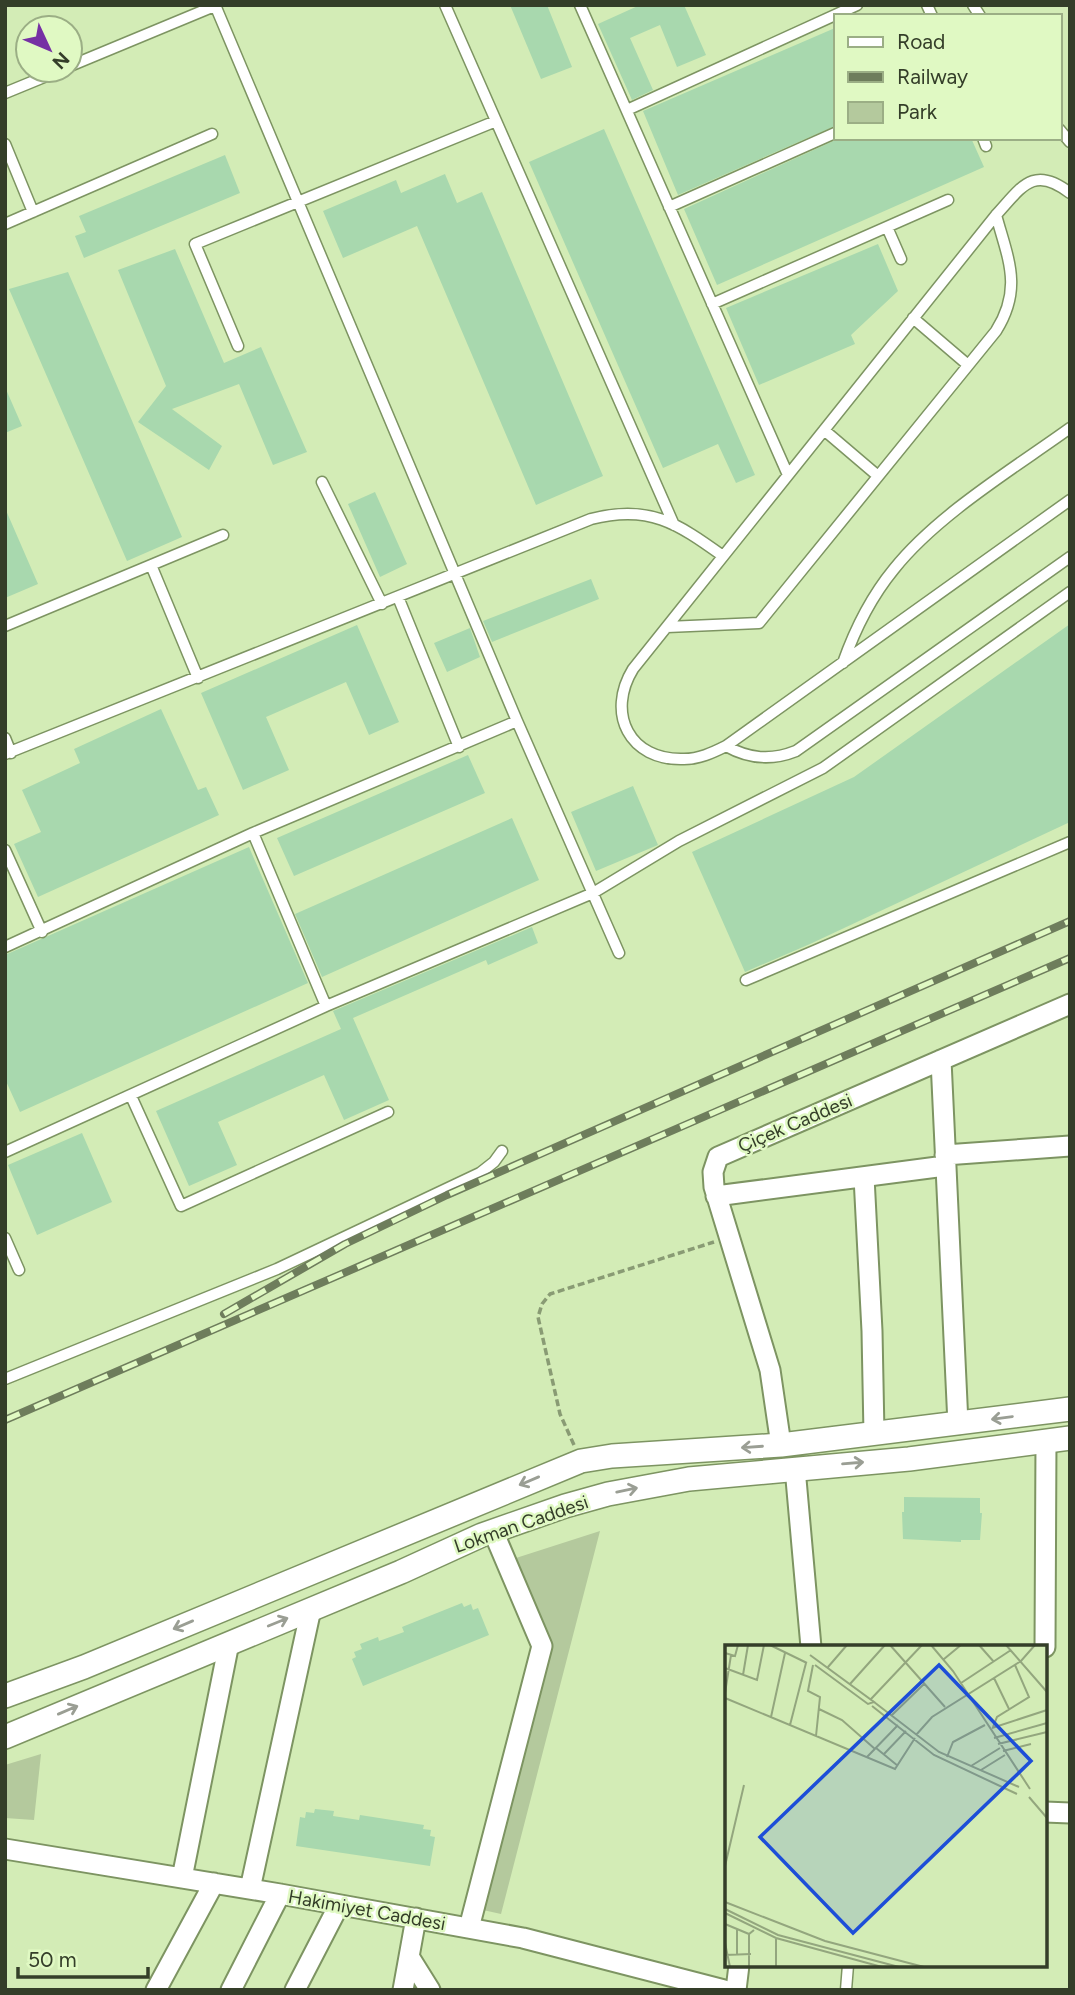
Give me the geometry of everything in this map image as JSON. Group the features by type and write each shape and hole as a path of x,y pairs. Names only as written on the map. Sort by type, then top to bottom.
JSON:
{"street":[{"name":"Çiçek Caddesi","path":"781,1445 771,1370 716,1196 713,1172 718,1157 1070,1004"},
{"path":"941,1060 957,1424"},
{"path":"716,1196 864,1177 945,1161 1070,1146"},
{"path":"864,1177 874,1434"},
{"name":"Lokman Caddesi","path":"5,1696 84,1667 581,1461 612,1456 781,1445 1070,1409"},
{"name":"Lokman Caddesi","path":"5,1737 493,1531 565,1506 648,1486 729,1473 909,1459 1070,1438"},
{"path":"1045,1645 1046,1441"},
{"path":"795,1468 811,1645"},
{"path":"469,1928 542,1646 493,1531"},
{"path":"250,1889 311,1609"},
{"path":"182,1878 229,1643"},
{"path":"1047,1812 1070,1813"},
{"name":"Hakimiyet Caddesi","path":"5,1849 280,1894 523,1938 724,1990"},
{"path":"156,1990 214,1883"},
{"path":"231,1990 280,1894"},
{"path":"295,1990 339,1905"},
{"path":"403,1990 416,1918"},
{"path":"410,1958 430,1990"},
{"path":"736,1990 739,1967"}],"lane":[{"path":"84,60 216,5 517,721 619,953"},
{"path":"445,5 674,525"},
{"path":"580,5 788,475"},
{"path":"837,14 857,5"},
{"path":"627,110 834,16"},
{"path":"5,93 27,84"},
{"path":"238,346 195,244 496,121"},
{"path":"669,207 834,133"},
{"path":"5,224 212,134"},
{"path":"5,144 33,212"},
{"path":"1070,193 1056,182 1034,180 1021,187 996,215 633,668 623,689 621,710 626,729 642,748 667,758 700,757 726,747 1070,500"},
{"path":"712,304 948,200"},
{"path":"667,626 759,623 968,365 1003,320 1012,298 1013,276 996,215"},
{"path":"887,227 901,259"},
{"path":"913,318 968,365"},
{"path":"842,664 869,605 894,568 910,551 944,520 1070,428"},
{"path":"824,430 878,475"},
{"path":"322,482 382,604"},
{"path":"5,738 8,754 607,515 644,513 674,525 723,556"},
{"path":"5,626 223,535"},
{"path":"726,747 760,758 784,756 796,751 1070,557"},
{"path":"151,565 198,678"},
{"path":"5,1152 326,1006 593,893 679,841 823,768 1070,592"},
{"path":"398,597 459,747"},
{"path":"5,947 253,833 517,721"},
{"path":"253,833 326,1006"},
{"path":"746,980 1070,842"},
{"path":"5,850 42,932"},
{"path":"131,1096 181,1206 388,1112"},
{"path":"5,1379 277,1269 480,1173 494,1162 502,1151"},
{"path":"5,1238 19,1270"},
{"path":"846,1990 848,1967"}],"path":[{"path":"581,1461 560,1414 541,1329 539,1310 545,1298 550,1294 729,1237"}],"green space":[{"path":"600,1531 501,1914 483,1910 551,1644 516,1558"},
{"path":"41,1754 34,1820 5,1818 5,1765"}],"building":[{"path":"510,5 547,5 572,67 541,79"},
{"path":"640,5 684,5 706,55 677,67 660,25 630,38 653,90 632,100 598,24"},
{"path":"834,28 834,126 678,195 643,111"},
{"path":"604,129 755,475 736,483 718,444 663,468 529,162"},
{"path":"836,140 972,140 984,167 717,285 684,209"},
{"path":"225,155 240,193 84,258 75,236 86,232 79,216"},
{"path":"445,174 457,203 482,192 603,476 536,505 417,226 343,258 323,211 396,180 401,193"},
{"path":"878,244 898,291 851,335 855,344 759,385 726,308"},
{"path":"175,249 224,363 261,347 307,452 273,465 239,384 172,409 222,446 209,470 138,422 166,386 118,270"},
{"path":"68,272 182,537 127,561 9,289"},
{"path":"5,387 22,426 5,433"},
{"path":"375,492 407,564 380,577 348,504"},
{"path":"5,508 38,584 5,598"},
{"path":"591,579 599,599 492,642 483,621"},
{"path":"1070,624 1070,822 745,972 692,852 854,777"},
{"path":"357,625 399,722 369,735 346,682 266,717 289,770 243,790 201,693"},
{"path":"470,628 480,657 447,672 434,643"},
{"path":"161,709 198,790 206,787 219,815 38,897 14,844 41,832 22,790 80,763 74,749"},
{"path":"468,755 485,793 294,876 277,838"},
{"path":"633,786 658,845 596,871 571,812"},
{"path":"512,818 539,880 322,977 295,914"},
{"path":"249,847 308,983 20,1112 5,1079 5,955"},
{"path":"532,927 538,943 488,965 486,960 353,1018 389,1100 344,1120 324,1075 218,1122 237,1165 189,1186 156,1111 341,1029 333,1011"},
{"path":"82,1133 112,1202 37,1235 8,1165"},
{"path":"904,1497 980,1498 980,1540 961,1542 903,1539"},
{"path":"462,1603 464,1607 471,1604 473,1610 478,1608 489,1635 363,1686 352,1659 356,1657 354,1652 362,1649 360,1644 378,1637 379,1641 404,1632 402,1627"},
{"path":"315,1809 334,1811 333,1816 359,1820 360,1815 424,1825 423,1829 431,1830 430,1836 435,1837 430,1866 296,1846 300,1817 305,1818 306,1812 314,1813"}],"railway":[{"path":"224,1314 345,1244 447,1195 1070,921"},
{"path":"5,1420 1070,958"}]}
